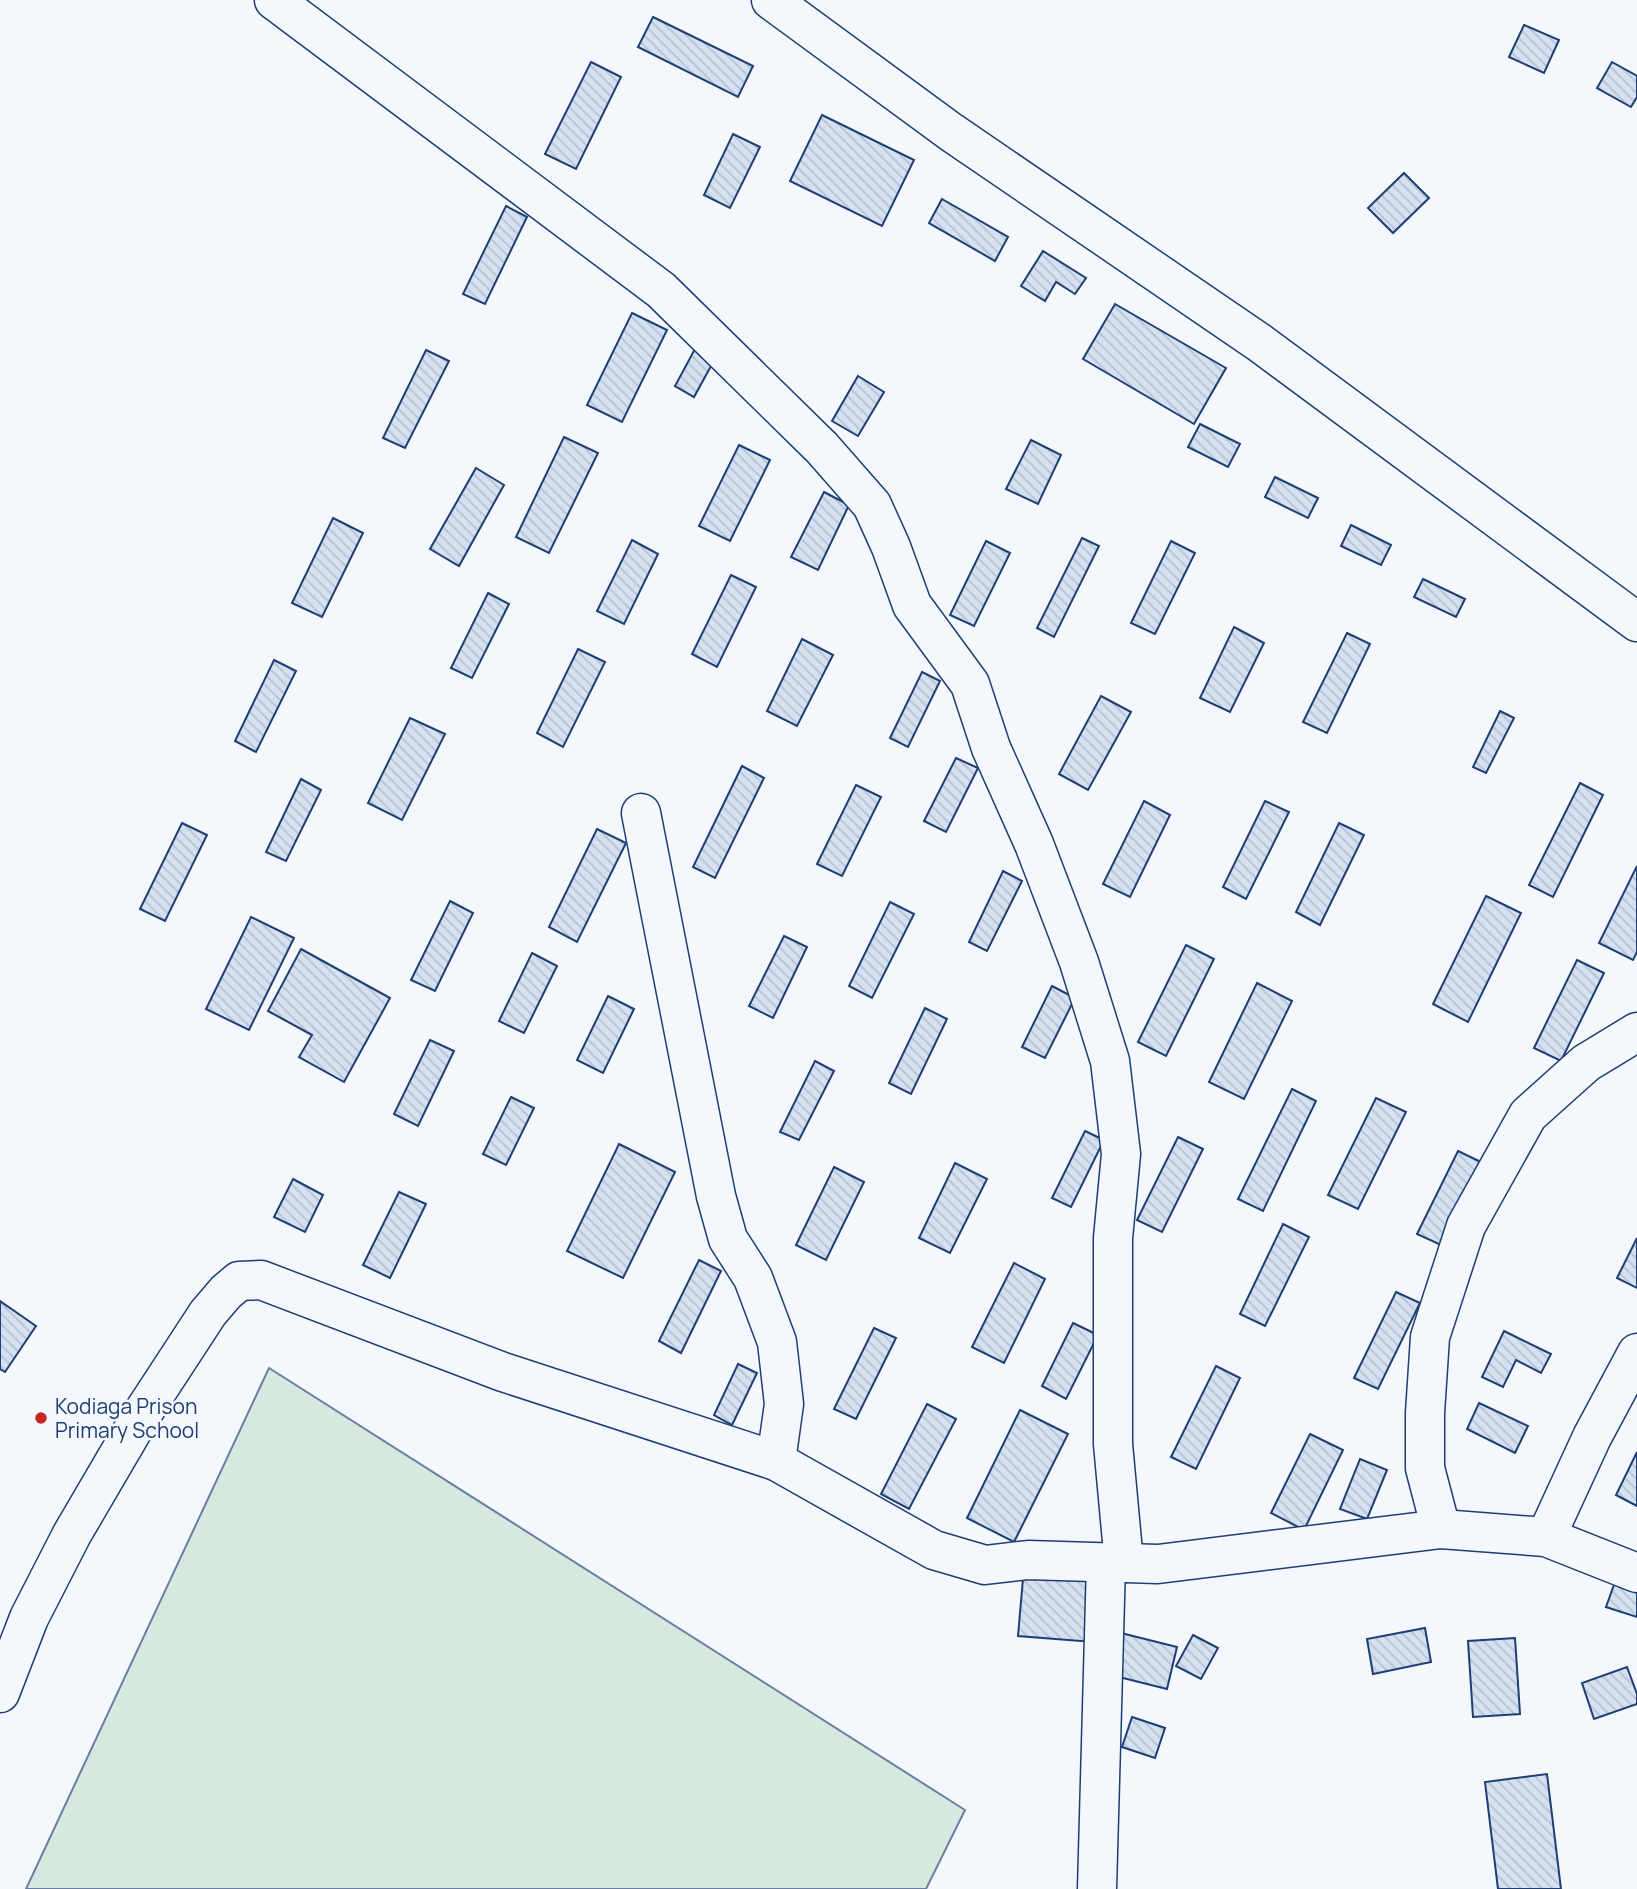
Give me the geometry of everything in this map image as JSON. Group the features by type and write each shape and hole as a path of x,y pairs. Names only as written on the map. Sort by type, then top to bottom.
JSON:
{"street":[{"path":"274,0 661,290 822,448 872,505 912,605 970,684 991,748 1034,844 1079,962 1110,1061 1121,1154 1113,1238 1115,1563 1097,1889"},
{"path":"771,0 951,132 1260,343 1637,622"},
{"path":"641,813 716,1196 728,1239 753,1278 777,1342 784,1404 776,1461"},
{"path":"1441,1529 1425,1468 1430,1337 1466,1226 1528,1115 1586,1063 1637,1032"},
{"path":"0,1693 29,1618 72,1534 117,1456 208,1312 239,1281 261,1280 503,1372 776,1461 934,1550 985,1565 1028,1560 1158,1564 1441,1529 1546,1537 1637,1573"},
{"path":"1546,1537 1592,1437 1637,1353"}],"shaded area":[{"path":"269,1368 965,1810 926,1889 26,1889"}],"building":[{"path":"653,17 753,66 738,97 638,47"},
{"path":"1524,25 1559,40 1544,73 1509,57"},
{"path":"591,62 621,77 576,169 545,154"},
{"path":"1612,62 1637,76 1637,97 1631,107 1597,88"},
{"path":"822,115 914,160 882,226 790,181"},
{"path":"733,134 760,147 730,208 704,195"},
{"path":"1404,173 1429,198 1393,233 1368,208"},
{"path":"942,199 1008,237 995,261 929,223"},
{"path":"506,206 527,217 485,304 463,294"},
{"path":"1043,251 1086,278 1075,294 1056,282 1045,301 1021,286"},
{"path":"1115,304 1226,368 1194,424 1083,359"},
{"path":"632,313 667,330 622,422 587,405"},
{"path":"696,347 716,357 694,397 675,386"},
{"path":"426,350 449,361 405,448 383,438"},
{"path":"858,376 884,392 858,436 832,421"},
{"path":"1200,424 1240,444 1228,467 1188,447"},
{"path":"564,437 598,453 549,553 516,537"},
{"path":"1031,440 1061,455 1038,504 1006,489"},
{"path":"739,445 770,460 730,541 699,526"},
{"path":"476,468 504,485 459,566 430,549"},
{"path":"1275,477 1318,498 1308,518 1265,497"},
{"path":"824,492 849,505 818,570 791,557"},
{"path":"333,518 363,533 322,617 292,603"},
{"path":"1351,525 1391,545 1381,565 1341,546"},
{"path":"1082,538 1099,546 1054,637 1037,628"},
{"path":"632,540 658,554 624,624 597,611"},
{"path":"986,541 1010,553 974,626 950,615"},
{"path":"1171,541 1195,553 1155,634 1131,623"},
{"path":"731,575 756,587 717,667 692,654"},
{"path":"1423,579 1465,599 1456,617 1414,597"},
{"path":"488,593 509,604 472,678 451,668"},
{"path":"1234,627 1264,643 1230,712 1200,698"},
{"path":"1347,633 1370,644 1327,733 1303,722"},
{"path":"802,639 833,655 797,726 767,711"},
{"path":"578,649 605,662 563,747 537,733"},
{"path":"274,660 296,671 256,752 235,741"},
{"path":"922,672 940,681 908,747 890,738"},
{"path":"1101,696 1131,712 1088,790 1059,774"},
{"path":"1500,711 1514,718 1486,773 1473,767"},
{"path":"410,718 445,734 402,820 368,803"},
{"path":"956,758 978,768 946,832 924,821"},
{"path":"742,766 764,778 715,878 693,867"},
{"path":"301,779 321,790 286,861 266,852"},
{"path":"1580,783 1603,795 1553,897 1529,885"},
{"path":"856,785 881,797 842,876 817,864"},
{"path":"1144,801 1170,815 1130,897 1103,884"},
{"path":"1265,801 1289,812 1246,899 1223,887"},
{"path":"182,823 207,835 165,921 140,909"},
{"path":"1339,823 1364,835 1320,925 1296,912"},
{"path":"597,829 626,843 577,942 549,927"},
{"path":"1637,866 1637,952 1633,960 1599,943"},
{"path":"1003,871 1022,881 987,951 969,942"},
{"path":"1486,896 1521,913 1468,1022 1433,1004"},
{"path":"450,901 473,913 435,991 411,980"},
{"path":"890,902 914,914 872,998 849,986"},
{"path":"251,917 294,938 249,1030 206,1009"},
{"path":"784,936 807,947 773,1018 749,1006"},
{"path":"1186,945 1214,959 1166,1056 1138,1042"},
{"path":"301,949 390,998 344,1082 299,1057 312,1035 268,1011"},
{"path":"532,953 557,966 524,1033 499,1021"},
{"path":"1577,960 1604,973 1561,1061 1534,1048"},
{"path":"1257,983 1292,1001 1244,1099 1209,1082"},
{"path":"1052,986 1075,998 1045,1058 1022,1047"},
{"path":"608,996 634,1009 603,1073 577,1060"},
{"path":"925,1008 947,1019 911,1094 889,1083"},
{"path":"430,1040 454,1051 418,1126 394,1114"},
{"path":"815,1061 834,1071 799,1140 780,1132"},
{"path":"1292,1089 1316,1101 1263,1211 1238,1199"},
{"path":"511,1097 534,1108 506,1165 483,1154"},
{"path":"1376,1098 1406,1112 1358,1209 1328,1195"},
{"path":"1085,1131 1104,1140 1071,1207 1052,1198"},
{"path":"1178,1137 1203,1149 1162,1232 1137,1220"},
{"path":"619,1144 675,1172 623,1278 567,1251"},
{"path":"1458,1151 1481,1162 1441,1245 1417,1234"},
{"path":"955,1163 987,1179 950,1253 919,1238"},
{"path":"834,1167 864,1182 826,1260 796,1245"},
{"path":"293,1179 323,1195 305,1232 274,1217"},
{"path":"399,1192 426,1204 390,1278 363,1265"},
{"path":"1283,1224 1309,1237 1265,1326 1240,1314"},
{"path":"1637,1238 1637,1288 1617,1278"},
{"path":"699,1260 721,1271 681,1353 659,1341"},
{"path":"1014,1263 1045,1279 1004,1363 972,1347"},
{"path":"1396,1292 1420,1303 1378,1389 1354,1378"},
{"path":"0,1301 36,1326 5,1372 0,1369"},
{"path":"1073,1323 1098,1335 1066,1399 1042,1386"},
{"path":"874,1328 896,1338 856,1419 834,1409"},
{"path":"1504,1331 1551,1354 1541,1373 1516,1360 1503,1387 1482,1377"},
{"path":"738,1364 757,1373 732,1425 714,1415"},
{"path":"1216,1366 1240,1378 1196,1469 1171,1457"},
{"path":"1479,1403 1528,1426 1515,1453 1467,1429"},
{"path":"927,1404 956,1419 909,1509 881,1494"},
{"path":"1020,1410 1068,1434 1014,1542 967,1518"},
{"path":"1310,1434 1343,1450 1304,1530 1271,1513"},
{"path":"1637,1452 1637,1506 1616,1495"},
{"path":"1360,1459 1387,1470 1367,1519 1340,1509"},
{"path":"1024,1567 1099,1574 1093,1642 1018,1636"},
{"path":"1615,1582 1637,1589 1637,1617 1606,1607"},
{"path":"1425,1628 1431,1662 1373,1674 1367,1639"},
{"path":"1121,1633 1177,1647 1167,1689 1111,1675"},
{"path":"1193,1635 1218,1648 1201,1679 1176,1666"},
{"path":"1515,1638 1520,1714 1473,1717 1468,1641"},
{"path":"1627,1667 1637,1694 1637,1704 1594,1719 1582,1683"},
{"path":"1132,1717 1165,1728 1155,1758 1122,1747"},
{"path":"1547,1774 1561,1889 1498,1889 1485,1782"}],"place":[{"name":"Kodiaga Prison Primary School","path":"41,1418"}]}
